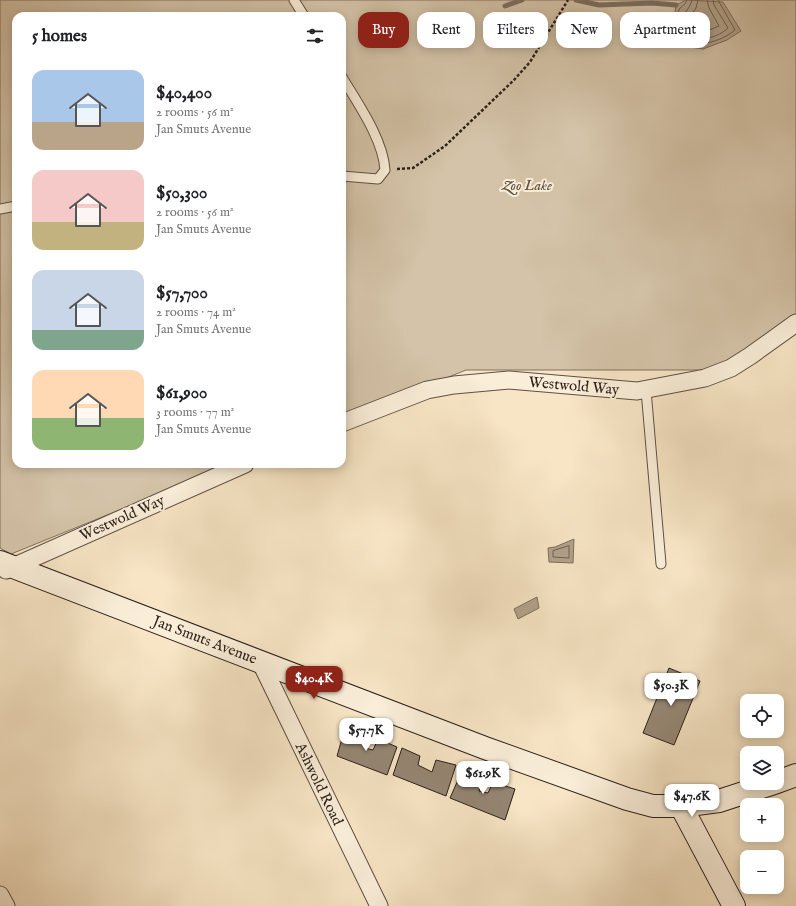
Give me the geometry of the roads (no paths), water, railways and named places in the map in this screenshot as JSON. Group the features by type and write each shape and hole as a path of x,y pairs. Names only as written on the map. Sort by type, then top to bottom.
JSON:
{"main road":[{"name":"Jan Smuts Avenue","path":"4,568 260,661 485,748 618,797 654,806 681,806 719,801 752,790"},
{"name":"Jan Smuts Avenue","path":"784,779 796,775"},
{"path":"704,847 706,830 719,801"},
{"path":"681,806 734,906"}],"street":[{"name":"Westwold Way","path":"346,421 427,390 454,385 509,380 613,390 646,390 705,378 731,368 796,322"},
{"name":"Westwold Way","path":"4,568 236,468"},
{"name":"Ashwold Road","path":"260,661 379,906"},
{"path":"0,895 6,906"}],"lane":[{"path":"294,0 302,12"},
{"path":"346,84 366,118 381,151 385,166 382,175 378,179 346,176"},
{"path":"0,209 12,207"},
{"path":"646,390 662,564"}],"water":[{"path":"686,0 723,2 741,31 727,40 710,46 710,12 675,12 676,5"},
{"path":"574,539 573,563 549,562 548,548 555,547"},
{"path":"537,597 539,608 518,619 514,609"}],"waterway":[{"path":"505,6 522,0"},
{"path":"576,0 599,5 652,3 676,5"}],"park label":[{"name":"Zoo Lake","path":"527,185"}]}
